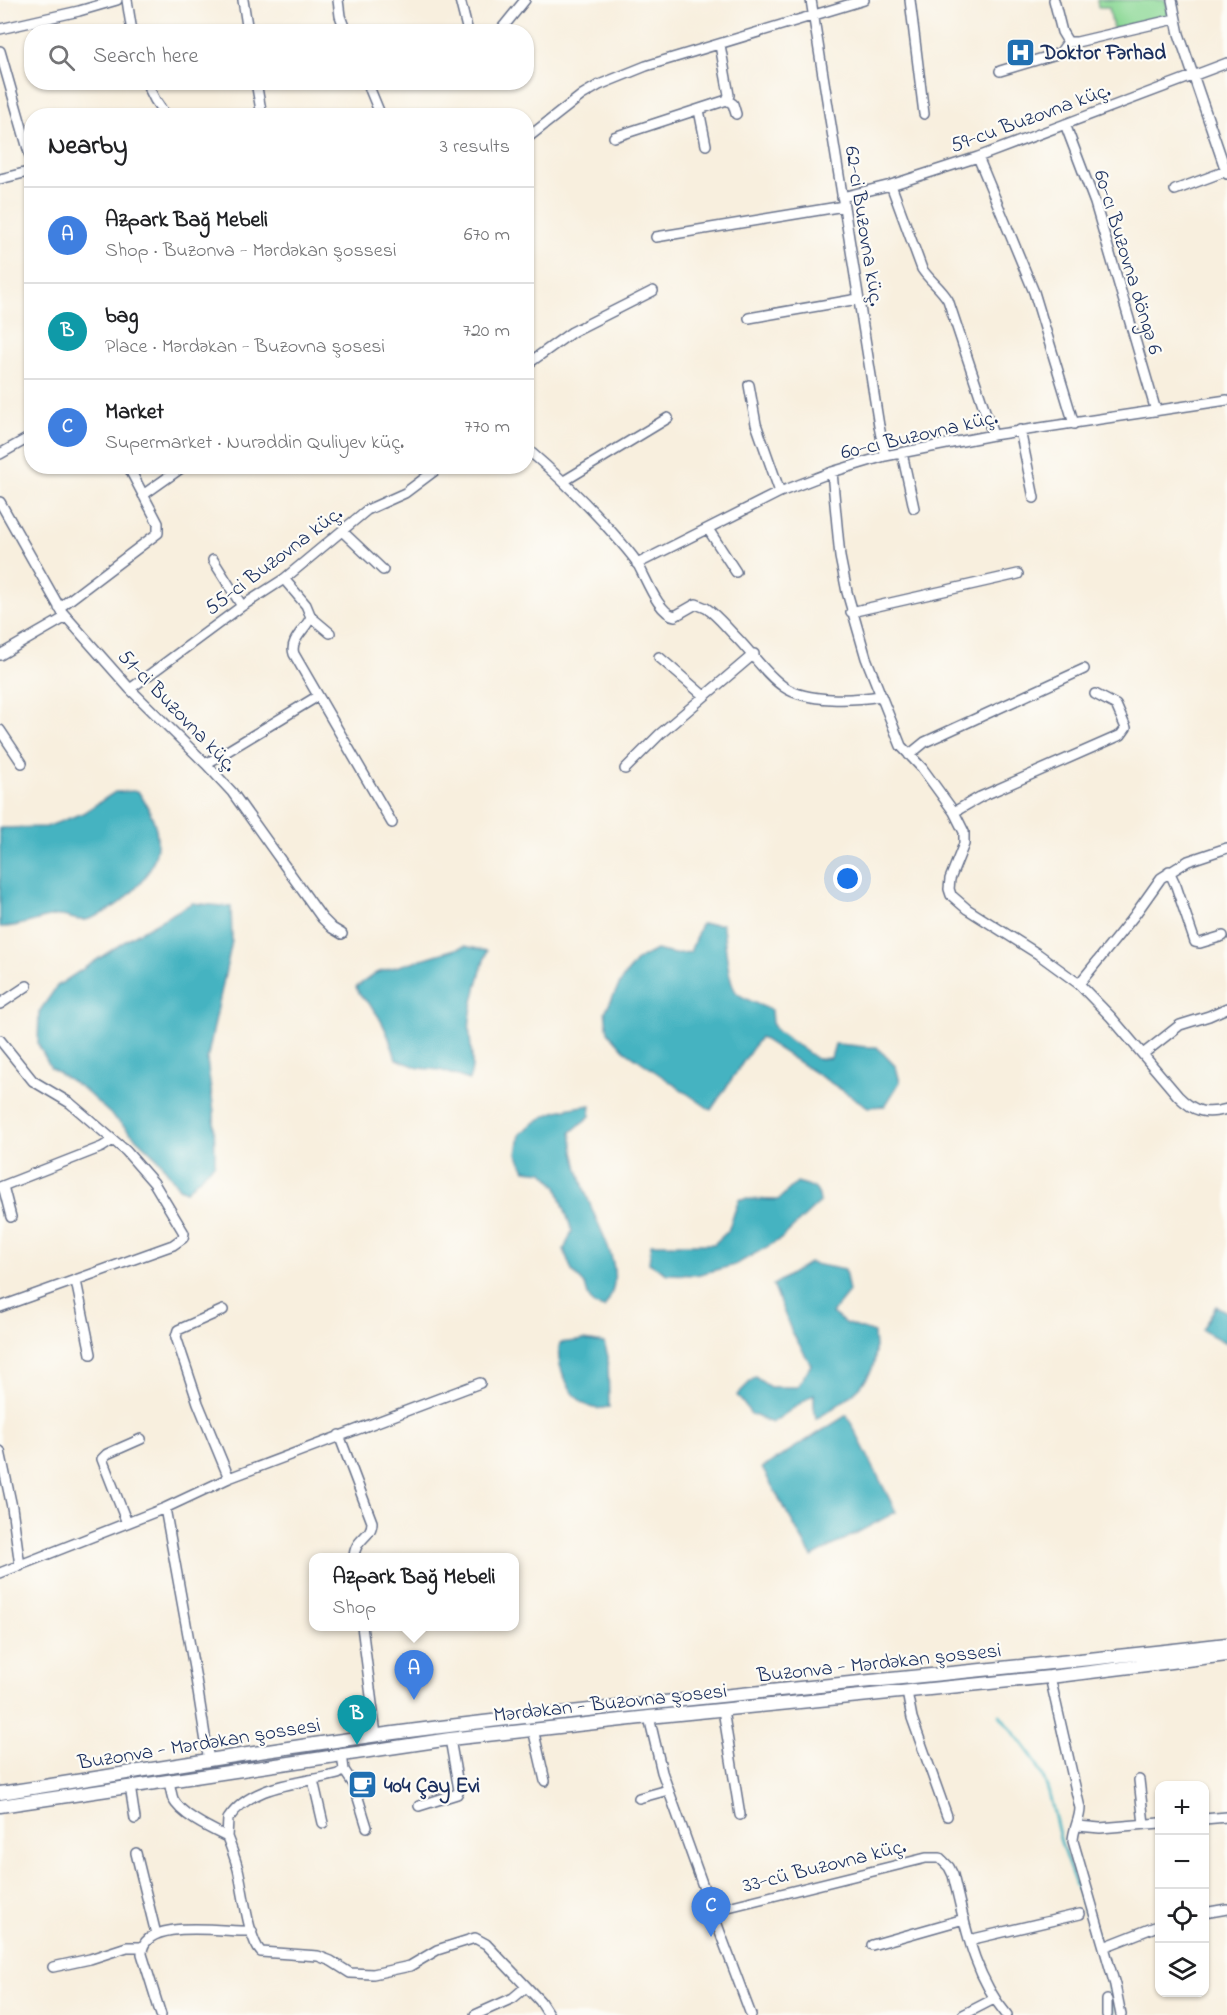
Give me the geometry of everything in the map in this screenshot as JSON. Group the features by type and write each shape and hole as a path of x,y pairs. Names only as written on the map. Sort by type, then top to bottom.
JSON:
{"main road":[{"name":"Buzonva - Mərdəkan şossesi","path":"0,1793 375,1736 544,1715 1227,1644"},
{"name":"Mərdəkan - Buzovna şosesi","path":"0,1806 450,1739 1050,1677 1227,1656"}],"street":[{"path":"0,29 92,4 117,0"},
{"path":"127,0 131,24"},
{"path":"243,0 247,24"},
{"path":"338,0 343,24"},
{"path":"460,0 466,24"},
{"path":"506,24 525,0"},
{"name":"62-ci Buzovna küç.","path":"811,0 885,456"},
{"path":"534,133 582,95 605,82 646,66 864,0"},
{"path":"910,0 924,114"},
{"path":"1054,0 1063,37 1068,42 1077,42 1175,19"},
{"path":"1172,0 1175,19 1226,173 1175,190"},
{"path":"1000,71 1060,53 1068,42"},
{"path":"720,45 729,94 728,100"},
{"path":"0,51 24,135"},
{"name":"59-cu Buzovna küç.","path":"656,237 843,202 978,157 1227,63"},
{"path":"150,90 160,108"},
{"path":"257,90 261,108"},
{"path":"371,90 378,108"},
{"path":"614,137 728,100"},
{"path":"728,100 733,104 736,114"},
{"path":"699,110 706,145"},
{"name":"60-cı Buzovna döngə 6","path":"1065,124 1095,203 1156,411"},
{"path":"978,157 1034,292 1074,424"},
{"path":"0,178 24,173"},
{"path":"891,185 922,269 948,300 993,435"},
{"path":"534,359 572,332 653,291"},
{"path":"749,318 858,299"},
{"path":"749,385 756,424 780,492"},
{"name":"60-cı Buzovna küç.","path":"637,564 780,492 832,472 885,456 1020,430 1074,424 1227,400"},
{"path":"564,481 668,418"},
{"path":"1020,430 1034,498"},
{"path":"0,454 24,440"},
{"path":"902,453 914,508"},
{"path":"534,455 564,481 622,544 668,614 675,616 692,605 702,606 711,611 776,680 795,693 848,699 881,696"},
{"path":"832,472 840,557 851,612 881,696 898,741 922,768 954,812 965,838 962,853 950,879 951,895 967,909 1047,960 1079,984 1190,1108 1209,1113 1227,1109"},
{"path":"59,608 158,533 158,523 132,474"},
{"path":"143,495 173,474"},
{"name":"55-ci Buzovna küç.","path":"130,689 242,606 284,579 373,506 405,493 430,474"},
{"name":"51-ci Buzovna küç.","path":"0,502 66,617 130,689 206,764 250,816 322,918 342,934"},
{"path":"708,529 736,572"},
{"path":"342,531 382,570"},
{"path":"213,560 242,606"},
{"path":"851,612 1018,574"},
{"path":"284,579 306,605 311,617 330,633"},
{"path":"0,655 66,617"},
{"path":"311,617 292,649 392,823"},
{"path":"625,770 660,734 753,654"},
{"path":"659,657 704,696"},
{"path":"909,755 925,742 1084,669"},
{"path":"954,812 980,797 1121,735 1126,728 1116,705 1095,694"},
{"path":"206,764 318,696"},
{"path":"0,730 22,764"},
{"path":"1079,984 1134,916 1161,878 1188,861 1227,848"},
{"path":"1169,871 1195,942 1200,943 1223,936"},
{"path":"0,1004 27,986"},
{"path":"1143,1054 1180,1025 1227,1008"},
{"path":"0,1040 33,1081 70,1103 126,1151 154,1183 182,1228 183,1238 173,1245 0,1307"},
{"path":"11,1217 2,1186 102,1147 113,1140"},
{"path":"76,1281 91,1354"},
{"path":"223,1311 178,1330 176,1337 198,1403 229,1478"},
{"path":"0,1573 165,1508 229,1478 480,1383"},
{"path":"339,1435 372,1522 369,1532 356,1544 355,1553"},
{"path":"127,1523 102,1459 107,1454 141,1439"},
{"path":"0,1451 9,1489 20,1566"},
{"path":"165,1508 209,1761"},
{"path":"363,1631 375,1736"},
{"path":"1050,1677 1080,1808 1073,1841 1121,2015"},
{"path":"907,1692 912,1718 947,1816"},
{"path":"723,1710 740,1815"},
{"path":"650,1717 656,1752 668,1790 749,2015"},
{"path":"533,1730 545,1781"},
{"path":"419,1806 457,1794 459,1790 450,1739"},
{"path":"342,1754 344,1770 354,1785 367,1827"},
{"path":"344,1770 338,1774 270,1789 248,1800 228,1819 227,1837 237,1867 257,1948 261,1952 318,1956 330,1960 350,1973 363,1975 410,1966 437,1950 475,1938 486,1944 549,2015"},
{"path":"169,1780 172,1796 179,1807 204,1826 227,1837"},
{"path":"313,1780 323,1823"},
{"path":"1139,1780 1144,1824"},
{"path":"130,1786 135,1819"},
{"path":"639,1798 668,1790"},
{"path":"1209,1819 1227,1817"},
{"path":"1078,1826 1100,1828 1155,1823"},
{"path":"136,1853 156,1934"},
{"name":"33-cü Buzovna küç.","path":"712,1911 934,1857 940,1858 949,1867 969,1940 982,1976 994,1999 1006,2015"},
{"path":"1209,1912 1227,1909"},
{"path":"969,1940 1080,1914"},
{"path":"872,1944 964,1919"},
{"path":"1104,1947 1155,1927"},
{"path":"161,2015 142,1954 142,1947 146,1941 156,1934 198,1928 252,1931"},
{"path":"53,1967 127,1947 142,1947"},
{"path":"476,2015 513,1998 526,1987"},
{"path":"963,2015 994,1999"},
{"path":"1107,2000 1107,2015"}],"green space":[{"path":"1097,0 1166,0 1169,15 1113,29 1109,7 1098,7"}],"water":[{"path":"138,791 153,819 157,837 156,851 145,877 124,900 86,920 54,916 21,925 0,927 0,828 46,827 83,813 115,792"},
{"path":"192,903 231,907 232,941 207,1060 214,1112 215,1163 186,1191 179,1188 159,1160 82,1088 51,1068 38,1044 39,1012 57,986 133,936"},
{"path":"701,924 722,924 729,971 737,993 771,1010 772,1023 777,1031 817,1059 831,1058 835,1044 877,1047 896,1067 900,1082 885,1106 868,1107 760,1037 711,1110 624,1050 608,1032 605,1012 623,978 637,960 656,950 674,954 690,952"},
{"path":"465,946 487,951 470,1019 472,1065 469,1080 440,1070 419,1068 396,1059 381,1021 356,987 376,973"},
{"path":"591,1105 590,1116 571,1132 580,1178 607,1243 614,1269 611,1295 604,1308 594,1305 585,1285 572,1271 564,1250 572,1231 557,1187 543,1172 525,1170 517,1154 520,1134 537,1121 560,1110"},
{"path":"797,1182 816,1190 820,1202 781,1239 735,1265 696,1275 667,1274 649,1263 651,1244 714,1244 728,1231 739,1199 778,1200"},
{"path":"809,1263 845,1270 849,1292 832,1313 845,1323 874,1333 875,1359 871,1372 859,1388 816,1419 814,1394 772,1423 751,1414 737,1395 755,1377 770,1387 797,1387 811,1365 791,1330 773,1285"},
{"path":"1216,1306 1227,1312 1226,1343 1202,1330"},
{"path":"584,1340 604,1343 608,1356 609,1407 595,1408 583,1403 565,1380 559,1361 560,1343"},
{"path":"847,1415 896,1512 812,1557 762,1468"}],"waterway":[{"path":"1000,1715 1032,1757 1046,1783 1063,1849 1100,1951 1114,2015"}],"place":[{"name":"Doktor Fərhad","path":"1020,52"},
{"name":"Azpark Bağ Mebeli","path":"414,1700"},
{"name":"bag","path":"357,1745"},
{"name":"404 Çay Evi","path":"363,1785"},
{"name":"Market","path":"711,1937"}]}
